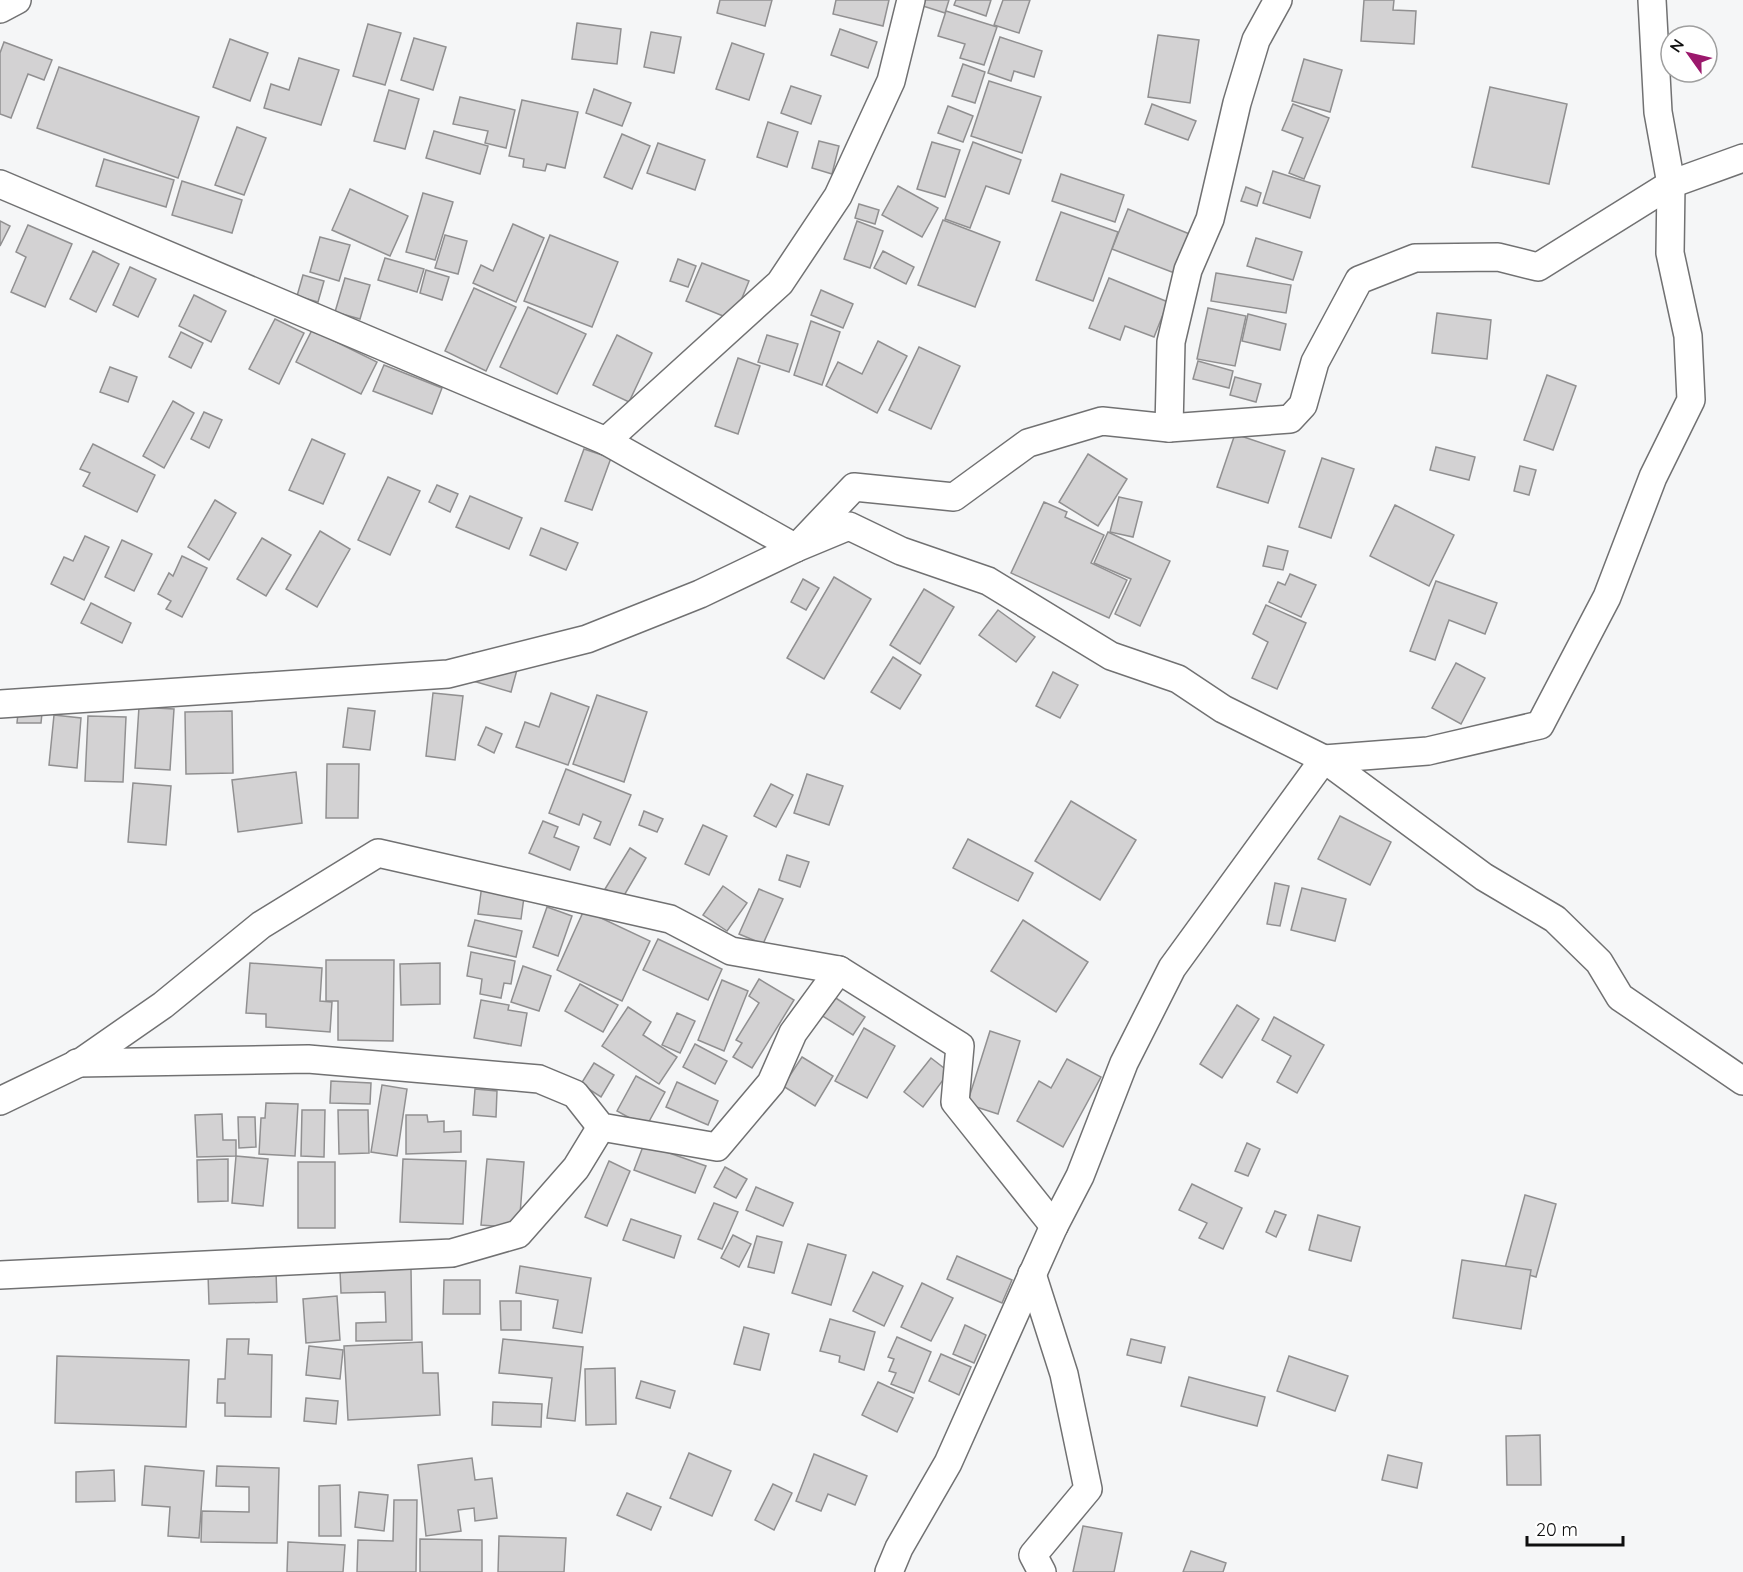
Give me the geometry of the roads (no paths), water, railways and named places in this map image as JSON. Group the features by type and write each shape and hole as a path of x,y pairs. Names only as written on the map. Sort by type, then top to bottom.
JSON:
{"street":[{"path":"0,9 17,0"},
{"path":"606,441 780,283 843,186 891,81 911,0"},
{"path":"1169,428 1171,342 1188,270 1210,219 1237,103 1256,40 1278,0"},
{"path":"1324,759 1428,752 1540,725 1607,597 1653,477 1691,400 1688,336 1670,253 1671,184 1658,112 1652,0"},
{"path":"796,548 854,487 954,497 1028,442 1102,421 1169,428 1290,419 1303,405 1315,362 1359,280 1415,258 1498,257 1538,267 1671,184 1743,158"},
{"path":"0,184 606,441 796,548"},
{"path":"0,704 448,674 587,639 700,594 796,548 849,526 901,551 988,581 1112,656 1178,679 1223,709 1324,759 1484,877 1555,919 1599,963 1620,997 1743,1081"},
{"path":"889,1572 898,1548 948,1463 1054,1226 1080,1176 1124,1063 1172,968 1324,759"},
{"path":"0,1101 81,1062 163,1005 261,925 378,853 670,919 731,951 839,970 960,1046 955,1102 1054,1226"},
{"path":"0,1079 81,1062 308,1059 539,1079 575,1094 602,1127 717,1147 771,1083 793,1032 839,970"},
{"path":"0,1275 452,1253 518,1234 576,1168 602,1127"},
{"path":"1032,1274 1064,1374 1088,1490 1033,1555 1042,1572"}]}
